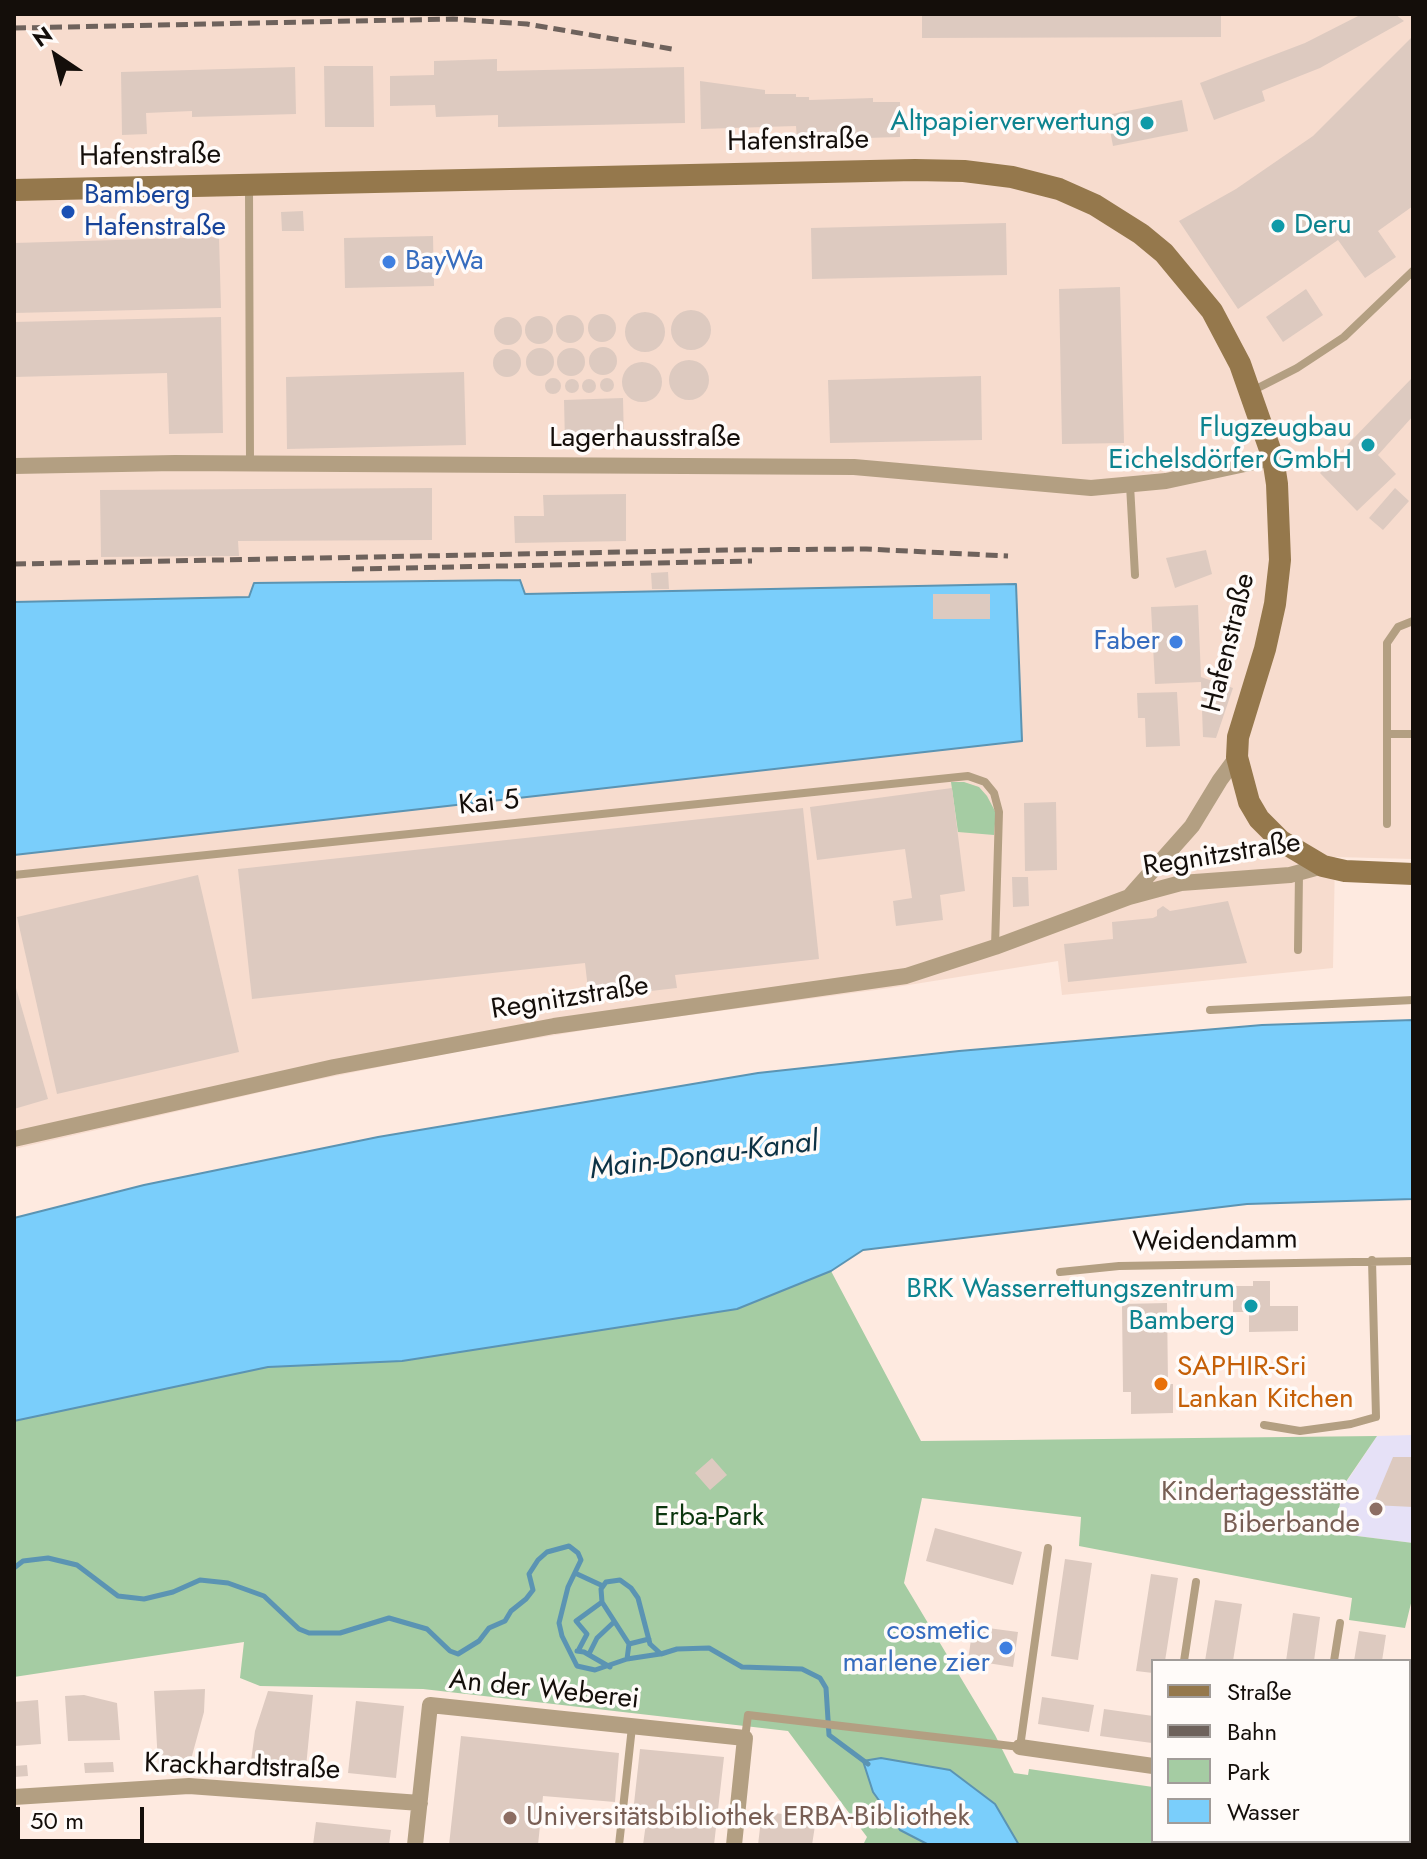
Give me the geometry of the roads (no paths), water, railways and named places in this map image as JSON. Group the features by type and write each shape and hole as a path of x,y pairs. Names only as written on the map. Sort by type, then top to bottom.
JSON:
{"street":[{"name":"Hafenstraße","path":"14,190 915,170 964,171 1012,177 1059,189 1095,205 1141,234 1164,253 1212,311 1252,392 1273,458 1280,560 1275,604 1265,649 1242,718 1237,757 1249,802 1259,819 1281,841 1323,866"},
{"name":"Lagerhausstraße","path":"14,466 250,463 854,467 1091,488 1166,481 1273,458"},
{"name":"Regnitzstraße","path":"1129,897 1192,826 1237,757"},
{"name":"Regnitzstraße","path":"14,1139 261,1082 554,1026 906,976 1129,897 1181,883 1299,873 1323,866"},
{"path":"1323,866 1357,872 1413,874"},
{"name":"An der Weberei","path":"415,1845 430,1705 745,1738"},
{"path":"734,1845 745,1738"},
{"path":"1020,1747 1151,1766"},
{"name":"Krackhardtstraße","path":"14,1797 189,1786 420,1803"}],"lane":[{"path":"249,185 250,463"},
{"path":"1252,392 1297,368 1344,337 1413,271"},
{"path":"1130,485 1135,575"},
{"path":"1387,824 1387,643 1398,627 1413,621"},
{"path":"1387,734 1413,734"},
{"name":"Kai 5","path":"14,875 968,776 985,782 994,793 999,812 995,947"},
{"path":"1298,950 1299,873"},
{"path":"1210,1010 1411,1000"},
{"path":"1264,1425 1300,1431 1376,1417 1372,1260"},
{"name":"Weidendamm","path":"1060,1272 1119,1266 1413,1261"},
{"path":"745,1738 748,1715 1020,1747 1048,1548"},
{"path":"1184,1659 1196,1582"},
{"path":"1334,1659 1340,1623"},
{"path":"619,1845 632,1726"}],"water":[{"path":"520,580 525,594 1016,584 1022,741 14,855 14,602 249,597 254,583"},
{"name":"Main-Donau-Kanal","path":"1413,1020 1413,1199 1247,1204 863,1250 831,1271 737,1309 402,1361 268,1367 14,1421 14,1218 144,1185 378,1137 758,1073 959,1051 1262,1025"},
{"path":"881,1758 950,1770 995,1804 1019,1845 929,1845 900,1830 873,1792 863,1761"}],"waterway":[{"path":"14,1568 23,1561 48,1558 77,1565 118,1596 144,1599 173,1592 200,1580 228,1583 264,1596 299,1629 309,1633 340,1633 389,1618 427,1629 450,1651 458,1654 479,1641 489,1628 505,1621 511,1611 526,1599 533,1590 529,1574 538,1560 547,1552 569,1546 581,1560 568,1587 559,1623 577,1666 595,1670 627,1659 629,1644 602,1602 601,1589 606,1582 620,1580 638,1598 650,1644 661,1654 677,1649 709,1648 742,1667 802,1669 820,1678 826,1688 829,1735 868,1764"},
{"path":"575,1573 603,1586"},
{"path":"578,1651 587,1634 576,1621 602,1602"},
{"path":"589,1654 597,1638 614,1622"},
{"path":"629,1644 649,1639"},
{"path":"577,1651 610,1667"},
{"path":"627,1659 660,1654"}],"railway":[{"path":"14,28 453,19 527,24 672,49"},
{"path":"14,564 727,550 866,549 1008,556"},
{"path":"352,569 752,561"}],"place":[{"name":"Altpapierverwertung","path":"1147,123"},
{"name":"Bamberg Hafenstraße","path":"68,212"},
{"name":"Deru","path":"1278,226"},
{"name":"BayWa","path":"389,262"},
{"name":"Flugzeugbau Eichelsdörfer GmbH","path":"1368,445"},
{"name":"Faber","path":"1176,642"},
{"name":"BRK Wasserrettungszentrum Bamberg","path":"1251,1306"},
{"name":"SAPHIR-Sri Lankan Kitchen","path":"1161,1384"},
{"name":"Kindertagesstätte Biberbande","path":"1376,1509"},
{"name":"cosmetic marlene zier","path":"1006,1648"},
{"name":"Universitätsbibliothek ERBA-Bibliothek","path":"510,1818"}],"park label":[{"name":"Erba-Park","path":"709,1518"}]}
